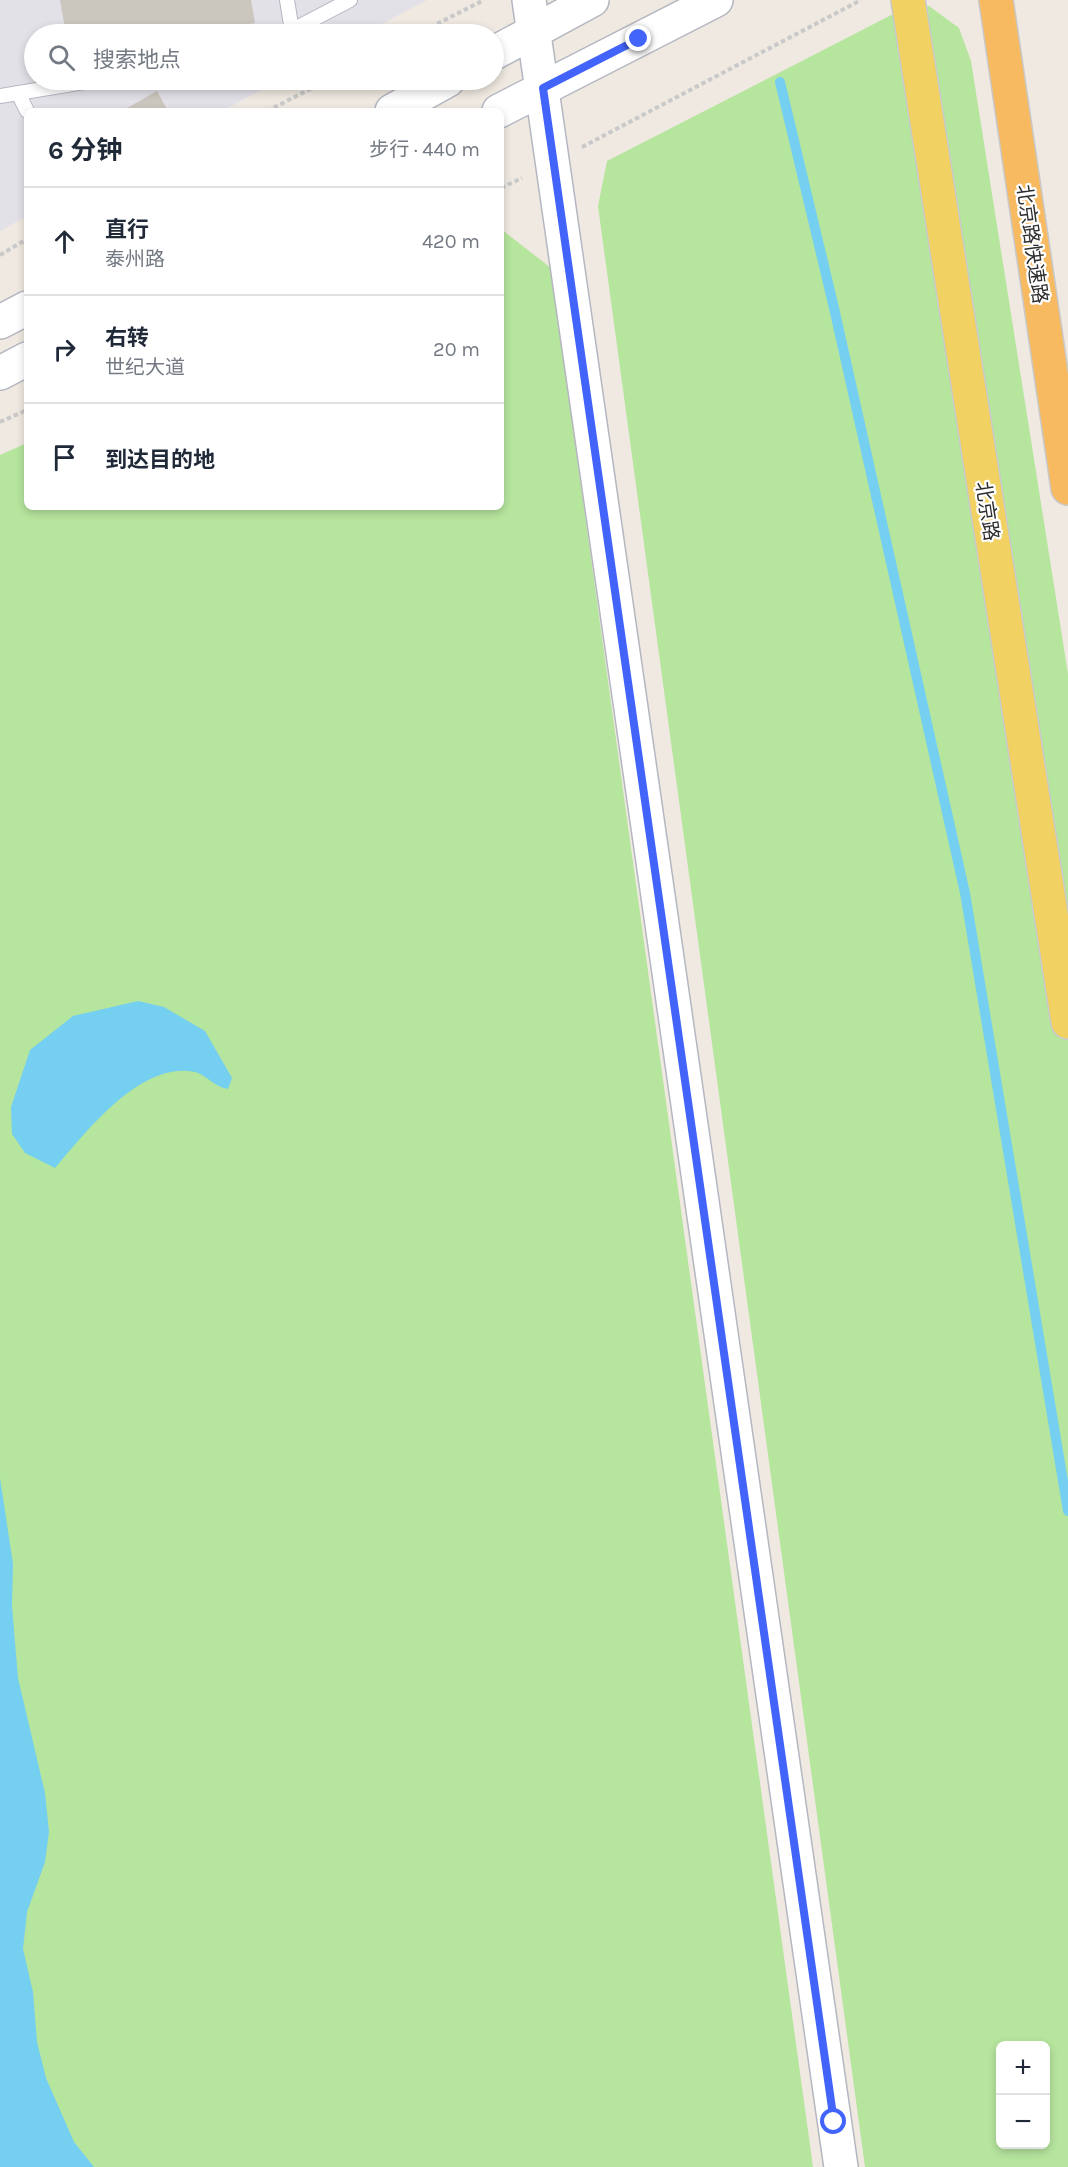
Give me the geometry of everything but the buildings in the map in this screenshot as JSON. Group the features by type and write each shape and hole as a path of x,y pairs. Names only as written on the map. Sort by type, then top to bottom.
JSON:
{"highway":[{"name":"北京路快速路","path":"996,0 1068,488"}],"main road":[{"name":"北京路","path":"908,0 1068,1022"}],"street":[{"path":"504,43 531,15 591,0"},
{"path":"504,108 716,0"},
{"path":"531,15 554,162 841,2167"},
{"path":"397,108 430,90"},
{"path":"0,322 24,310"},
{"path":"0,373 24,360"}],"lane":[{"path":"287,0 288,24"},
{"path":"306,24 350,0"},
{"path":"0,96 36,90"},
{"path":"18,93 26,108"}],"path":[{"path":"437,24 484,0"},
{"path":"504,187 861,0"},
{"path":"273,108 308,90"},
{"path":"0,255 24,241"},
{"path":"0,422 24,411"}],"shaded area":[{"path":"0,0 427,0 382,24 24,24 24,90 261,90 228,108 24,108 24,218 0,231"}],"green space":[{"path":"929,6 959,28 971,61 1068,674 1068,2167 865,2167 598,206 607,161 903,9"},
{"path":"504,231 551,268 813,2167 0,2167 0,455 24,444 24,510 504,510"}],"water":[{"path":"138,1001 164,1007 205,1031 232,1078 228,1089 195,1072 175,1071 155,1077 116,1102 55,1168 25,1153 12,1134 11,1107 30,1050 73,1016"},
{"path":"0,1478 13,1564 12,1606 18,1678 45,1793 49,1832 45,1862 27,1912 23,1949 33,1992 37,2042 46,2078 74,2142 94,2167 0,2167"}],"waterway":[{"path":"780,82 834,308 965,893 1068,1511"}],"route":[{"path":"639,39 543,88 834,2122"}]}
